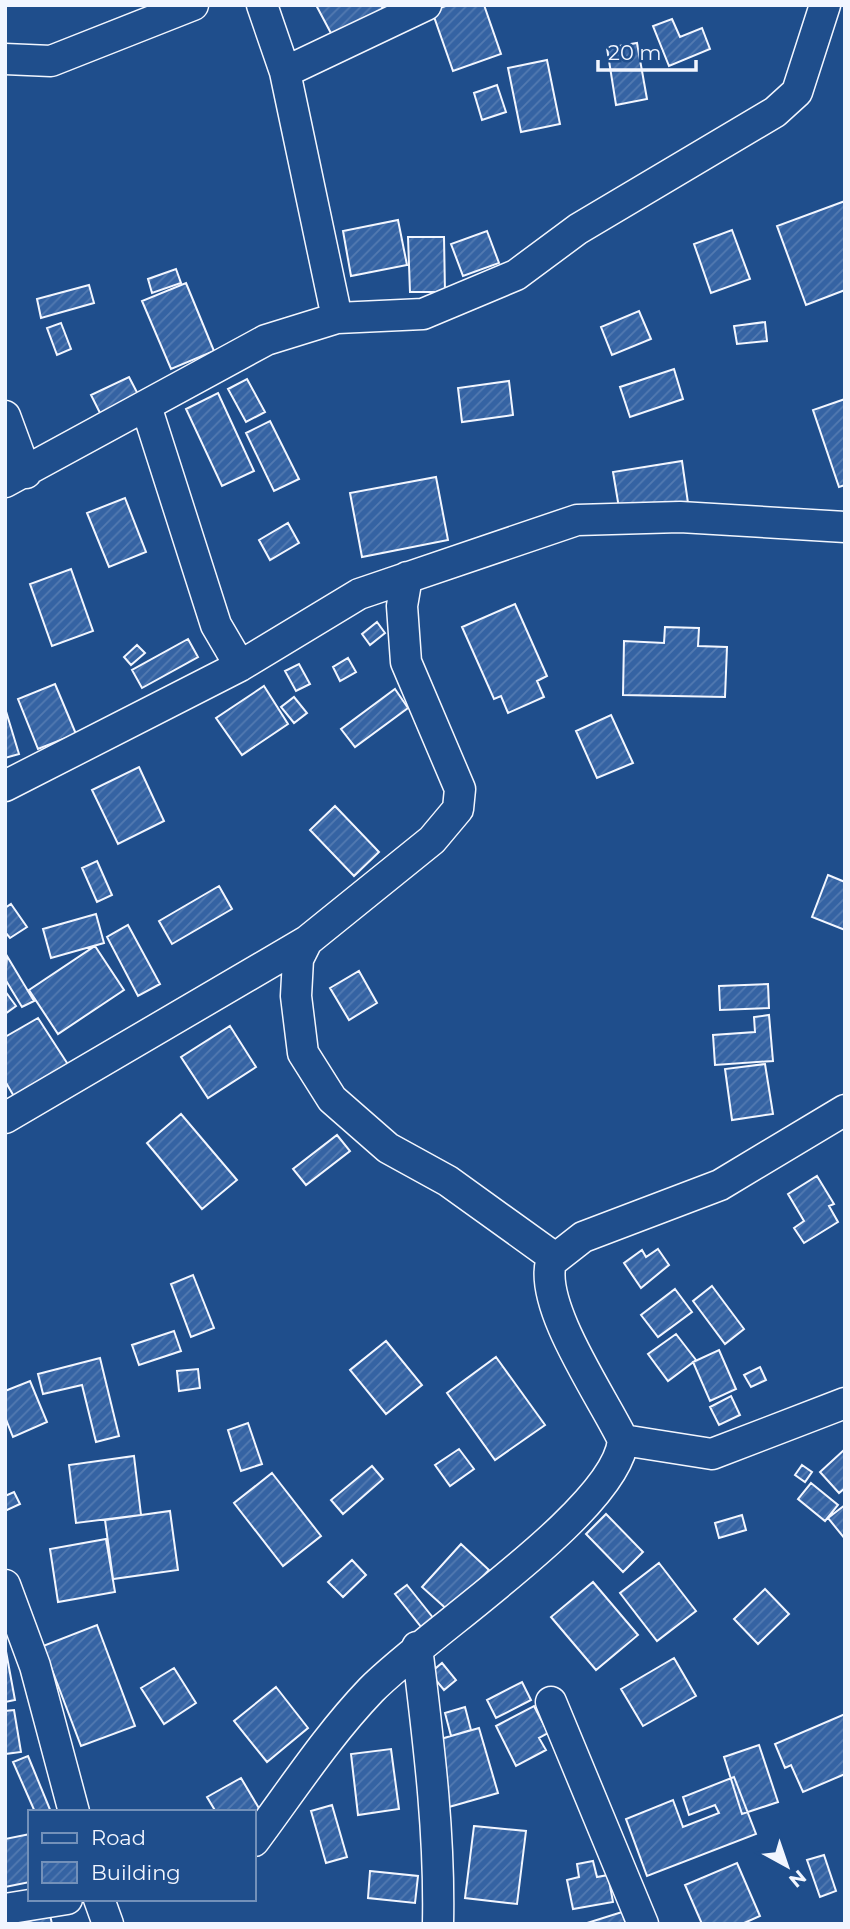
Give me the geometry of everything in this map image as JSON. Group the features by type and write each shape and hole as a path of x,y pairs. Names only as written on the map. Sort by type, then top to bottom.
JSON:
{"street":[{"path":"5,59 51,61 193,5"},
{"path":"262,5 285,72 337,318"},
{"path":"285,72 426,5"},
{"path":"5,416 16,477 266,340 337,318 423,314 516,275 579,229 775,112 797,92 825,5"},
{"path":"146,406 216,625 240,666"},
{"path":"5,786 240,666 359,594 577,520 680,517 845,527"},
{"path":"5,1118 307,941 432,840 458,809 460,789 406,662 402,606 407,577"},
{"path":"307,941 298,959 296,996 303,1053 331,1099 388,1148 448,1181 555,1258"},
{"path":"256,1838 342,1721 417,1647 488,1592 574,1516 614,1472 623,1440 560,1321 551,1288 550,1269 555,1258 593,1232 720,1185 845,1110"},
{"path":"623,1440 712,1454 844,1404"},
{"path":"5,1584 35,1666 73,1810"},
{"path":"417,1647 435,1791 439,1855 438,1924"},
{"path":"551,1702 643,1924"},
{"path":"5,1909 55,1901"},
{"path":"100,1901 108,1924"}],"building":[{"path":"316,5 381,5 388,18 333,37"},
{"path":"448,5 484,5 501,54 453,71 432,11"},
{"path":"672,19 680,37 702,28 710,49 669,66 653,26"},
{"path":"637,43 647,99 616,105 607,48"},
{"path":"547,60 560,124 521,132 508,68"},
{"path":"497,85 506,112 482,120 474,93"},
{"path":"845,201 845,290 806,305 777,226"},
{"path":"398,220 407,265 351,276 343,231"},
{"path":"732,230 750,279 711,293 694,244"},
{"path":"487,231 499,263 463,276 451,244"},
{"path":"408,237 444,237 445,292 410,292"},
{"path":"176,269 181,283 152,293 148,279"},
{"path":"186,283 214,351 171,369 142,301"},
{"path":"89,285 94,303 41,318 37,299"},
{"path":"639,311 651,339 612,355 601,327"},
{"path":"765,322 767,341 737,344 734,326"},
{"path":"61,323 71,349 57,355 47,328"},
{"path":"674,369 683,399 630,417 620,387"},
{"path":"129,377 142,402 104,421 91,395"},
{"path":"247,379 265,412 246,422 228,389"},
{"path":"509,381 513,415 462,422 458,388"},
{"path":"218,393 254,471 222,486 186,409"},
{"path":"845,399 845,485 839,487 813,410"},
{"path":"270,421 299,479 274,491 246,433"},
{"path":"682,461 688,503 620,514 613,472"},
{"path":"436,477 448,540 362,557 350,493"},
{"path":"125,498 146,552 109,567 87,513"},
{"path":"288,523 299,543 270,560 259,540"},
{"path":"71,569 93,631 52,646 30,584"},
{"path":"515,604 547,676 537,681 544,697 508,713 501,696 494,699 462,627"},
{"path":"377,622 385,633 370,645 362,634"},
{"path":"665,627 699,628 698,646 727,647 725,697 623,695 624,641 664,643"},
{"path":"188,639 198,657 142,688 132,670"},
{"path":"137,645 145,653 131,665 124,657"},
{"path":"348,658 356,672 340,681 333,667"},
{"path":"299,664 310,684 296,691 285,671"},
{"path":"55,684 76,734 38,749 18,699"},
{"path":"264,686 288,724 242,755 216,718"},
{"path":"395,689 408,708 355,747 341,729"},
{"path":"294,697 307,713 294,723 281,707"},
{"path":"5,708 19,754 5,758"},
{"path":"611,715 633,763 597,778 576,731"},
{"path":"139,767 164,821 118,844 92,790"},
{"path":"335,806 379,852 354,876 310,830"},
{"path":"97,861 112,895 97,902 82,868"},
{"path":"828,875 845,882 845,930 812,917"},
{"path":"219,886 232,909 172,944 159,921"},
{"path":"11,904 27,927 10,938 5,932 5,908"},
{"path":"96,914 104,943 51,958 43,929"},
{"path":"128,925 160,984 138,996 107,937"},
{"path":"95,946 124,990 58,1034 29,990"},
{"path":"7,956 34,1001 22,1007 5,979"},
{"path":"359,971 377,1003 349,1020 330,988"},
{"path":"768,984 769,1008 720,1010 719,986"},
{"path":"5,991 16,1006 5,1014"},
{"path":"769,1015 773,1061 715,1065 713,1035 755,1032 754,1017"},
{"path":"38,1018 69,1066 19,1105 5,1081 5,1037"},
{"path":"230,1026 256,1067 208,1098 181,1057"},
{"path":"765,1064 773,1114 732,1120 725,1069"},
{"path":"181,1114 237,1180 202,1209 147,1143"},
{"path":"337,1135 350,1151 306,1185 293,1169"},
{"path":"817,1176 834,1204 829,1206 838,1222 804,1243 794,1228 804,1221 788,1194"},
{"path":"658,1249 669,1265 641,1288 624,1263 642,1250 646,1257"},
{"path":"193,1275 214,1328 191,1337 171,1284"},
{"path":"712,1286 744,1329 725,1344 693,1301"},
{"path":"675,1289 692,1312 658,1337 641,1315"},
{"path":"174,1331 181,1351 139,1365 132,1345"},
{"path":"676,1334 696,1360 668,1381 648,1354"},
{"path":"386,1341 422,1385 386,1414 350,1370"},
{"path":"719,1350 736,1389 710,1401 693,1362"},
{"path":"496,1357 545,1425 495,1460 447,1393"},
{"path":"100,1358 119,1436 96,1442 82,1385 43,1394 38,1374"},
{"path":"760,1367 766,1380 751,1387 744,1375"},
{"path":"198,1369 200,1388 179,1391 177,1371"},
{"path":"30,1381 47,1422 13,1437 5,1417 5,1391"},
{"path":"731,1396 740,1415 719,1425 710,1407"},
{"path":"248,1423 262,1464 241,1471 228,1430"},
{"path":"459,1449 474,1469 450,1486 435,1465"},
{"path":"845,1449 845,1488 839,1493 820,1472"},
{"path":"134,1456 141,1515 76,1523 69,1465"},
{"path":"802,1465 812,1472 805,1482 795,1475"},
{"path":"372,1466 383,1479 343,1514 331,1500"},
{"path":"272,1473 321,1536 283,1566 234,1503"},
{"path":"811,1483 838,1505 825,1521 798,1499"},
{"path":"14,1492 20,1504 5,1511 5,1496"},
{"path":"845,1505 845,1539 828,1518"},
{"path":"170,1511 178,1570 113,1579 105,1520"},
{"path":"606,1514 643,1552 623,1572 586,1534"},
{"path":"742,1515 746,1530 719,1538 715,1523"},
{"path":"106,1539 115,1592 58,1602 50,1549"},
{"path":"461,1544 489,1570 450,1612 422,1587"},
{"path":"352,1560 366,1575 343,1597 328,1582"},
{"path":"659,1563 696,1611 657,1641 620,1593"},
{"path":"593,1582 638,1635 596,1670 551,1617"},
{"path":"407,1585 438,1624 426,1633 395,1594"},
{"path":"765,1589 789,1614 758,1644 734,1619"},
{"path":"97,1625 135,1726 81,1746 43,1646"},
{"path":"5,1646 15,1700 5,1702"},
{"path":"674,1658 696,1696 643,1726 621,1689"},
{"path":"442,1663 456,1680 444,1690 430,1673"},
{"path":"174,1668 196,1703 164,1724 141,1688"},
{"path":"522,1682 531,1700 496,1718 487,1700"},
{"path":"276,1687 308,1728 267,1762 234,1721"},
{"path":"534,1706 548,1733 539,1738 546,1750 516,1766 496,1726"},
{"path":"465,1707 471,1730 451,1736 445,1713"},
{"path":"14,1710 21,1752 5,1754 5,1711"},
{"path":"845,1714 845,1774 803,1792 791,1765 785,1768 775,1744"},
{"path":"479,1728 498,1793 449,1807 430,1742"},
{"path":"759,1745 778,1802 742,1814 724,1757"},
{"path":"391,1749 399,1809 358,1815 351,1754"},
{"path":"28,1756 50,1810 34,1810 13,1762"},
{"path":"734,1777 756,1834 647,1876 626,1819 673,1800 683,1827 719,1813 715,1805 689,1815 683,1797"},
{"path":"241,1778 260,1810 256,1813 256,1810 215,1810 207,1797"},
{"path":"332,1805 347,1857 326,1863 311,1811"},
{"path":"474,1826 526,1831 517,1904 465,1898"},
{"path":"28,1834 28,1882 5,1887 5,1839"},
{"path":"824,1855 836,1891 820,1897 807,1860"},
{"path":"593,1861 597,1877 608,1875 613,1902 573,1909 567,1880 579,1877 577,1864"},
{"path":"737,1863 760,1916 742,1924 702,1924 685,1885"},
{"path":"370,1871 418,1876 415,1903 368,1898"},
{"path":"622,1912 626,1924 584,1924"},
{"path":"50,1915 52,1924 18,1924"}]}
